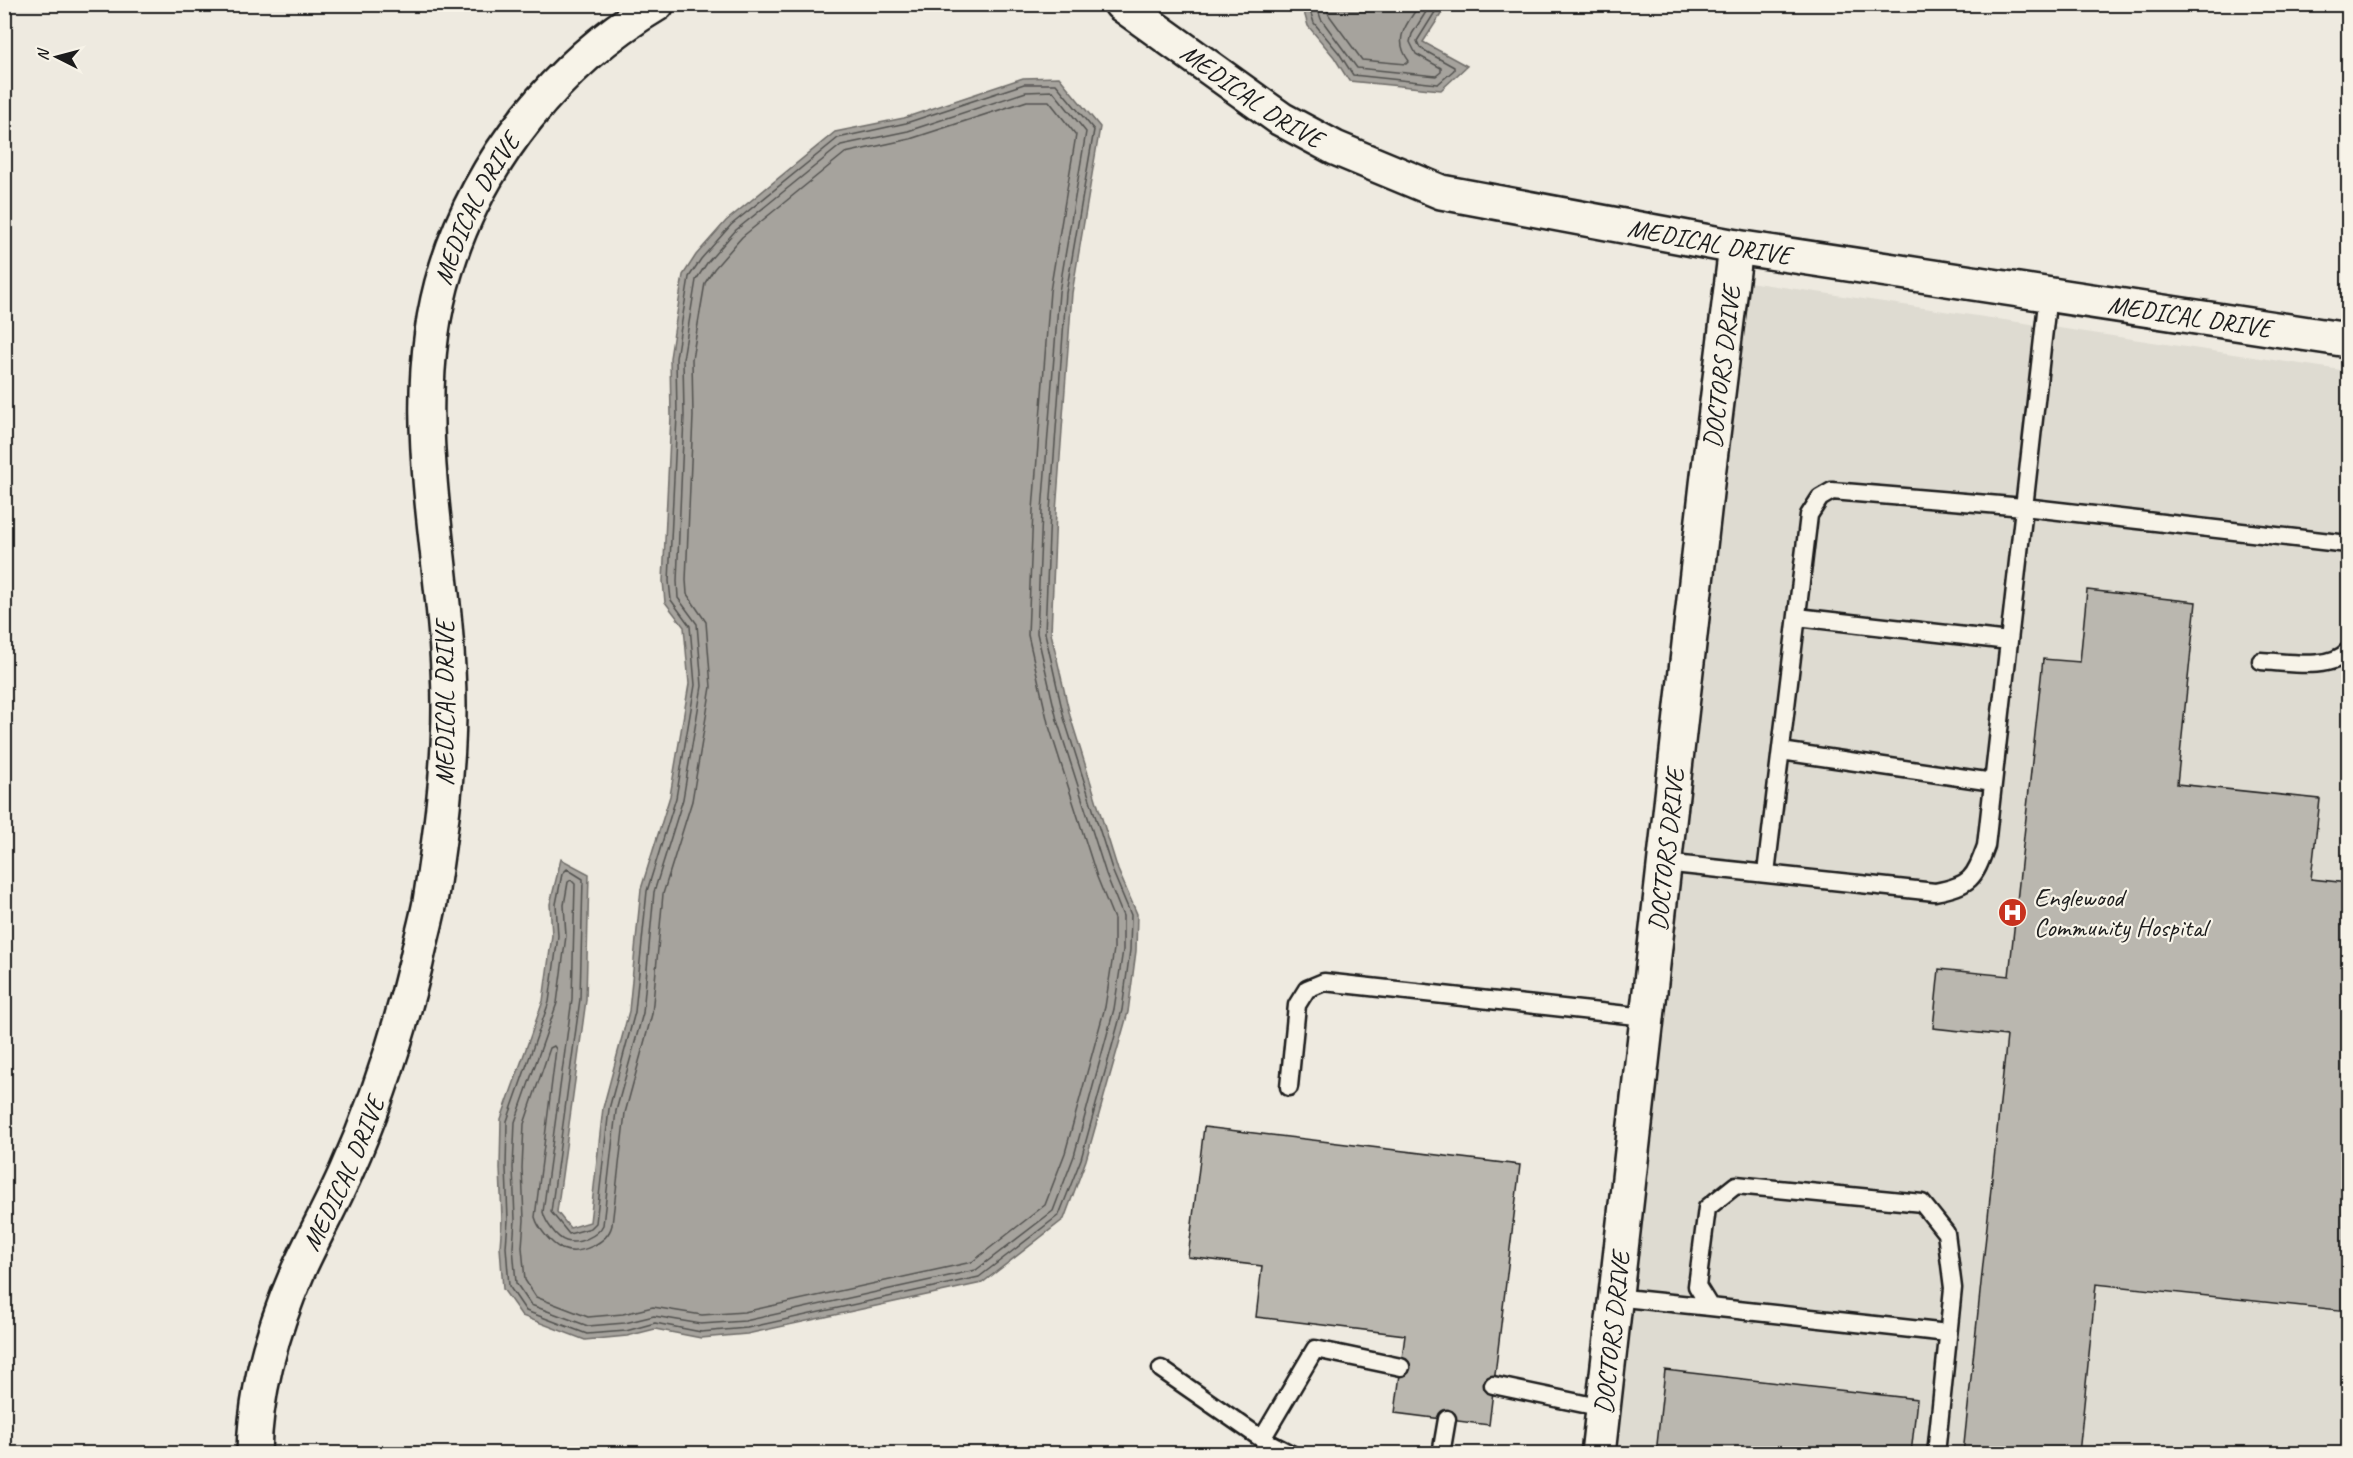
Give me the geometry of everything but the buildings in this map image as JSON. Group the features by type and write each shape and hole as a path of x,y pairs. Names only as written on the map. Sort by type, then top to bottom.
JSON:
{"street":[{"name":"MEDICAL DRIVE","path":"254,1454 254,1431 262,1379 279,1321 297,1274 346,1172 375,1100 406,1005 429,908 444,802 449,706 442,587 426,436 427,367 433,321 446,270 461,226 489,171 538,103 570,70 605,40 657,4"},
{"name":"MEDICAL DRIVE","path":"1121,4 1281,119 1335,148 1441,192 1736,247 2349,340"},
{"name":"DOCTORS DRIVE","path":"1598,1454 1646,1017 1736,247"}],"lane":[{"path":"1664,863 1935,892 1959,887 1976,873 1986,846 2048,294"},
{"path":"1766,873 1809,515 1820,498 1832,491 2024,507 2349,544"},
{"path":"1797,617 2009,641"},
{"path":"2261,661 2321,664 2345,655 2349,651"},
{"path":"1781,751 1993,782"},
{"path":"1289,1087 1297,1005 1307,989 1324,982 1646,1017"},
{"path":"1710,1306 1697,1286 1707,1208 1736,1185 1923,1203 1946,1233 1953,1288 1936,1454"},
{"path":"1614,1297 1948,1334"},
{"path":"1262,1439 1315,1349 1401,1367"},
{"path":"1161,1369 1262,1439 1291,1454"},
{"path":"1493,1385 1603,1408"},
{"path":"1441,1454 1447,1419"}],"shaded area":[{"name":"Englewood Community Hospital","path":"1749,282 2348,371 2348,1453 1617,1454"}],"water":[{"path":"1302,5 1447,5 1423,42 1467,66 1441,90 1349,81 1334,57 1308,26"},
{"path":"1059,77 1100,127 1072,293 1056,512 1051,633 1070,716 1118,870 1137,914 1136,951 1128,1012 1086,1160 1064,1219 982,1283 747,1334 701,1338 655,1329 627,1336 585,1340 522,1316 503,1289 500,1247 501,1119 543,1001 552,935 550,904 561,859 589,874 586,1000 557,1212 570,1228 590,1222 603,1108 629,1011 641,889 670,796 689,684 684,627 665,602 663,581 671,416 670,358 683,275 696,255 726,221 835,132 904,118 1023,78"}],"place":[{"name":"Englewood Community Hospital","path":"2013,912"}]}
